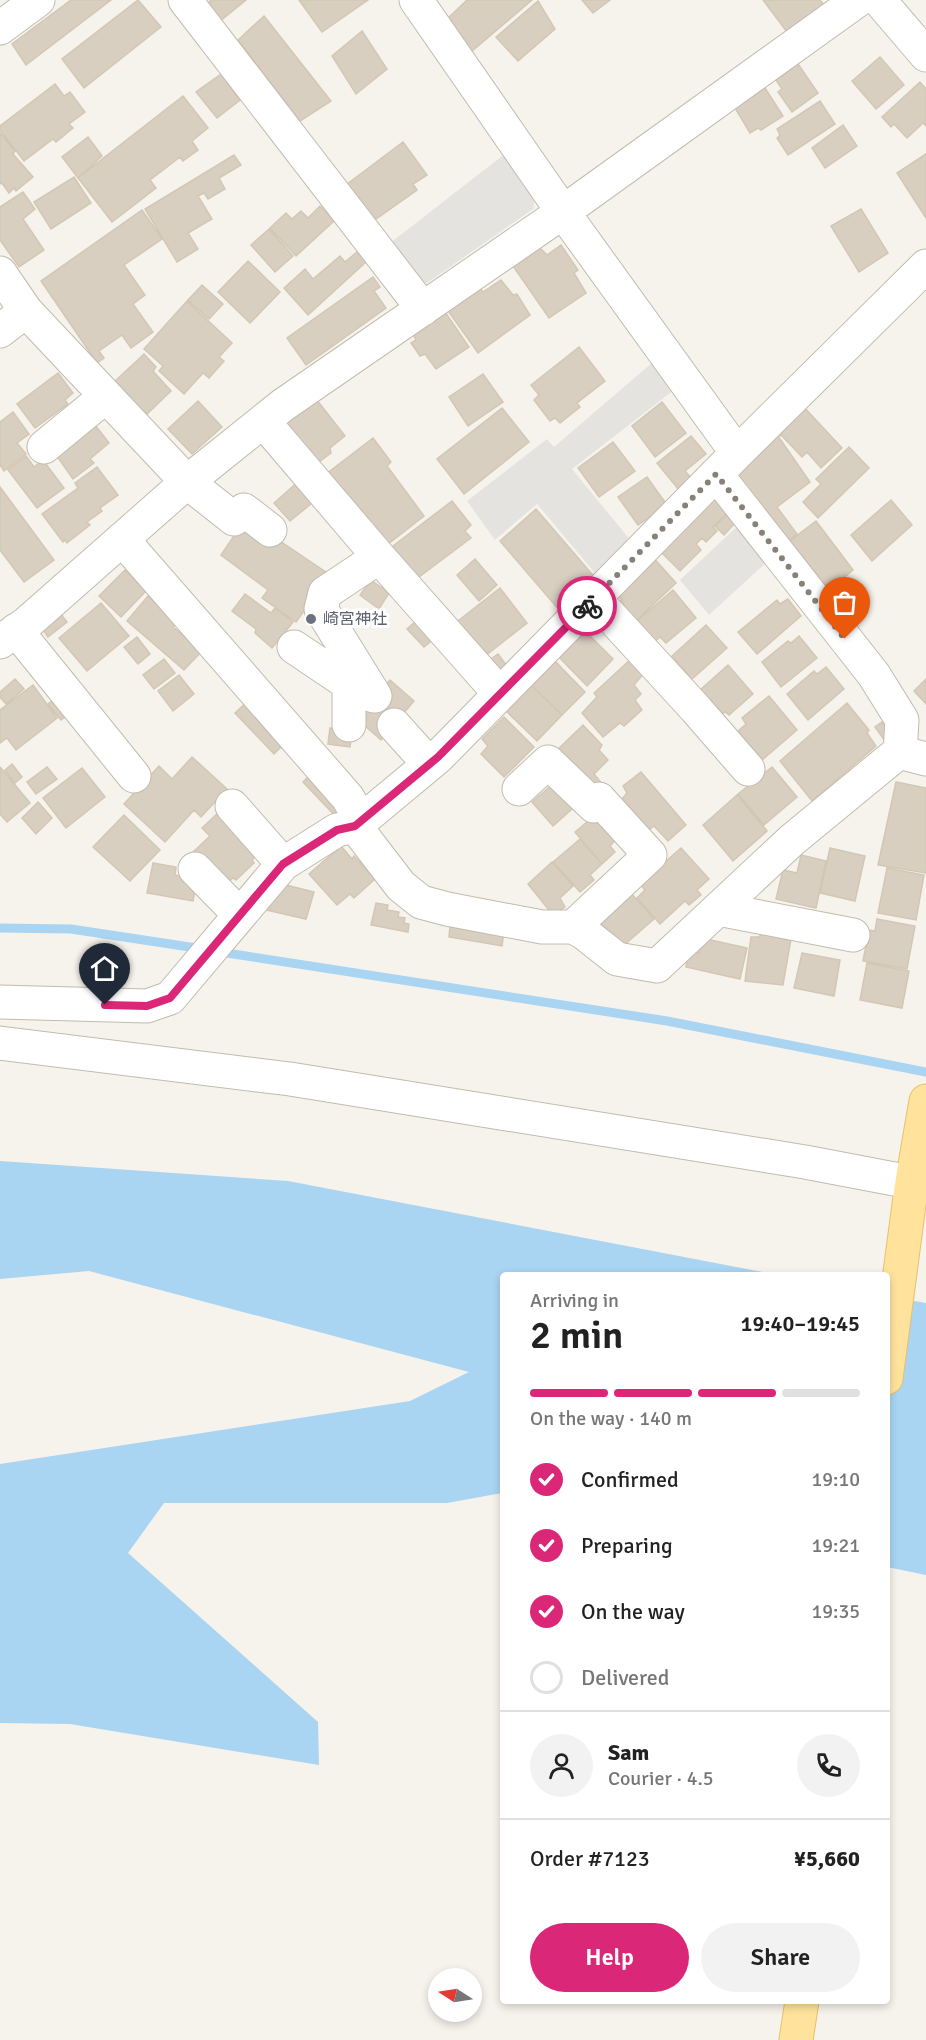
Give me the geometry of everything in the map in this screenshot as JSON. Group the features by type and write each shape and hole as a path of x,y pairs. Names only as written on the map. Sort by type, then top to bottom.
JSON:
{"main road":[{"path":"890,1349 908,1220 919,1184 925,1107"},
{"path":"796,2040 802,2004"}],"street":[{"path":"0,28 38,0"},
{"path":"185,0 423,309"},
{"path":"416,0 563,212 726,464 874,675 902,720 913,756"},
{"path":"134,776 8,636 187,482 263,421 563,212 858,0"},
{"path":"879,0 926,55"},
{"path":"0,1002 147,1006 170,998 283,864 337,830 358,823 429,764 926,266"},
{"path":"0,273 26,311 187,482 234,519 244,510 270,530"},
{"path":"0,331 26,311"},
{"path":"44,447 106,396"},
{"path":"263,421 500,694"},
{"path":"122,539 348,798 358,823 401,886 421,902 447,909 542,927 573,927 617,959 657,966 792,840 898,752 913,756"},
{"path":"294,647 349,684 375,696 321,609 325,593 379,557"},
{"path":"594,598 695,708 747,769"},
{"path":"349,684 349,725"},
{"path":"394,725 429,764"},
{"path":"519,789 548,762 594,806 599,799 650,855 573,927"},
{"path":"232,806 283,864"},
{"path":"195,870 235,919"},
{"path":"718,909 853,935"},
{"path":"0,1043 290,1079 805,1162 919,1184"}],"shaded area":[{"path":"506,153 536,195 533,209 427,283 415,282 385,247"},
{"path":"653,362 674,390 572,469 636,547 600,579 537,504 495,540 467,501 547,439 554,447"},
{"path":"743,521 771,558 709,615 680,580"}],"water":[{"path":"0,1161 288,1181 762,1272 500,1272 500,1493 447,1503 164,1503 128,1553 318,1722 319,1765 70,1724 0,1723 0,1464 410,1401 469,1372 89,1271 0,1279"},
{"path":"890,1297 926,1303 926,1575 890,1568"}],"building":[{"path":"71,0 111,0 26,65 12,44"},
{"path":"138,0 161,27 84,88 62,59"},
{"path":"211,0 246,0 214,26 201,10"},
{"path":"299,0 368,0 322,32"},
{"path":"467,0 532,0 471,52 445,21"},
{"path":"582,0 610,0 593,13"},
{"path":"763,0 820,0 824,5 787,32"},
{"path":"538,1 555,29 518,61 496,37"},
{"path":"264,16 331,101 300,121 238,40"},
{"path":"362,31 387,69 356,94 332,56"},
{"path":"880,57 904,85 876,109 852,81"},
{"path":"798,64 818,93 792,112 778,92 782,89 776,80"},
{"path":"221,74 240,100 217,118 196,92"},
{"path":"920,82 926,89 926,126 923,123 907,138 894,124 891,127 882,117"},
{"path":"55,84 64,96 70,92 85,112 69,124 73,128 56,142 53,139 24,161 0,130 0,126"},
{"path":"765,88 783,116 761,130 758,128 750,133 735,108"},
{"path":"183,96 208,128 192,141 198,150 183,161 180,157 150,180 156,188 112,222 78,178"},
{"path":"820,101 835,124 788,155 777,138 780,135 777,129"},
{"path":"843,125 857,146 825,168 812,148"},
{"path":"0,133 15,151 13,154 33,177 16,191 14,188 9,193 2,183 0,184"},
{"path":"88,137 102,156 78,178 62,157"},
{"path":"403,142 427,175 413,184 417,190 369,224 342,188"},
{"path":"926,154 926,218 897,173"},
{"path":"234,155 241,165 219,178 225,189 208,199 204,193 198,196 212,219 188,233 198,249 177,262 145,209"},
{"path":"74,177 91,203 51,229 34,202"},
{"path":"23,192 35,209 23,219 44,250 19,267 0,240 0,207"},
{"path":"320,206 334,221 296,256 270,228 286,213 292,219 301,211 308,218"},
{"path":"861,209 888,253 859,272 831,226"},
{"path":"142,210 162,239 124,265 145,295 133,304 153,332 131,348 122,335 99,351 104,358 97,363 41,281"},
{"path":"269,229 293,256 275,272 251,245"},
{"path":"561,245 578,270 574,273 586,293 549,318 513,266 540,248 547,255"},
{"path":"357,252 366,262 308,315 284,288 305,269 313,279 340,256 345,262"},
{"path":"248,261 280,292 250,323 218,292"},
{"path":"373,277 380,287 374,291 386,308 306,365 287,338"},
{"path":"501,280 513,295 517,294 530,315 478,353 446,308 478,285 483,292"},
{"path":"202,285 223,304 209,319 188,300"},
{"path":"187,301 232,343 219,357 224,361 209,378 203,373 184,394 159,371 163,366 144,349"},
{"path":"443,309 469,347 436,369 425,354 420,356 411,343 416,340 411,331"},
{"path":"579,347 605,381 577,403 580,407 560,423 555,418 550,421 534,400 539,395 531,385"},
{"path":"144,354 156,367 153,371 171,391 144,417 113,383"},
{"path":"58,373 73,393 65,400 68,404 35,428 17,404"},
{"path":"483,374 503,402 468,426 449,397"},
{"path":"316,399 345,436 330,448 331,453 311,468 279,427"},
{"path":"198,401 222,427 192,454 168,429"},
{"path":"662,402 686,433 655,457 632,426"},
{"path":"801,404 842,448 821,468 807,452 802,457 781,435 779,437 774,431"},
{"path":"502,408 529,442 464,494 437,459"},
{"path":"13,412 29,434 17,443 26,454 4,471 0,465 0,422"},
{"path":"95,425 109,443 90,459 94,463 73,479 56,455"},
{"path":"691,436 706,454 685,471 697,485 684,496 657,463"},
{"path":"778,436 810,482 777,507 797,534 785,543 731,473"},
{"path":"373,438 391,462 387,466 424,516 383,548 325,475"},
{"path":"613,442 635,471 599,497 578,468"},
{"path":"849,447 869,468 818,518 803,502 821,484 816,479"},
{"path":"26,456 34,467 43,460 64,488 37,508 8,470"},
{"path":"97,467 118,495 100,508 102,511 87,522 90,525 67,543 65,540 63,542 42,514 78,488 75,483"},
{"path":"647,477 667,505 638,525 618,497"},
{"path":"300,480 317,499 290,521 274,503"},
{"path":"0,487 54,560 24,582 0,550"},
{"path":"710,494 728,512 713,527 717,531 706,542 702,538 696,544 701,550 680,571 657,548"},
{"path":"891,500 912,525 872,561 851,535"},
{"path":"452,501 471,525 465,531 471,538 411,583 385,552"},
{"path":"536,509 597,580 560,611 500,541"},
{"path":"728,514 736,522 724,535 715,526"},
{"path":"816,521 853,570 829,590 790,541"},
{"path":"240,527 270,548 277,539 330,575 296,622 262,598 268,590 221,555"},
{"path":"651,555 676,583 636,621 619,603 622,600 614,590"},
{"path":"475,559 497,585 479,601 457,575"},
{"path":"125,570 146,591 121,617 99,596"},
{"path":"371,580 389,593 379,609 360,595"},
{"path":"500,588 527,623 480,660 453,625"},
{"path":"673,590 696,618 666,643 660,637 654,642 637,621"},
{"path":"245,594 271,613 275,608 293,622 272,648 255,633 256,629 232,611"},
{"path":"148,596 178,623 173,627 202,651 184,670 127,621"},
{"path":"788,599 801,616 757,654 738,632 777,600 780,604"},
{"path":"101,603 129,636 87,671 59,638"},
{"path":"60,613 67,622 48,637 41,627"},
{"path":"418,619 435,638 424,647 407,629"},
{"path":"706,625 727,648 692,679 672,656"},
{"path":"581,627 613,659 587,686 555,653"},
{"path":"799,636 817,658 781,687 762,662 788,641 791,643"},
{"path":"137,637 150,654 138,664 124,647"},
{"path":"498,654 510,670 495,681 483,665"},
{"path":"551,657 585,692 562,715 528,682"},
{"path":"164,659 175,673 154,689 143,675"},
{"path":"631,659 644,673 634,685 641,694 635,700 642,710 624,726 620,723 603,737 582,713 597,697 594,693"},
{"path":"728,665 753,694 729,715 725,712 721,714 700,690"},
{"path":"826,667 844,689 808,720 787,694 814,671 817,674"},
{"path":"179,675 194,694 173,711 158,691"},
{"path":"15,679 24,689 6,704 0,697 0,692"},
{"path":"926,679 926,704 914,691"},
{"path":"390,680 414,701 381,740 356,718"},
{"path":"528,682 562,715 537,741 503,708"},
{"path":"33,685 57,718 16,750 7,738 0,743 0,710"},
{"path":"57,696 70,713 61,720 48,704"},
{"path":"769,696 797,730 762,760 738,731 746,724 742,718"},
{"path":"250,699 289,739 274,754 235,713"},
{"path":"847,703 869,730 867,733 876,746 812,801 780,761"},
{"path":"504,717 534,747 504,777 481,754 488,746 482,739"},
{"path":"885,720 885,741 875,727"},
{"path":"583,725 602,745 599,750 608,760 594,774 603,785 591,797 551,756"},
{"path":"330,728 352,732 350,747 328,744"},
{"path":"192,757 227,789 201,817 194,810 165,842 124,804 159,766 172,779"},
{"path":"12,764 22,777 15,783 5,770"},
{"path":"0,767 30,803 7,822 0,814"},
{"path":"47,767 57,779 36,794 27,782"},
{"path":"772,767 797,797 764,825 738,794"},
{"path":"82,768 105,797 66,828 43,798"},
{"path":"314,771 347,805 336,817 303,782"},
{"path":"641,772 686,825 668,841 654,826 649,830 622,799 627,793 623,786"},
{"path":"560,778 580,802 553,826 532,802"},
{"path":"896,782 926,788 926,873 878,865"},
{"path":"737,795 767,831 733,861 703,825"},
{"path":"38,802 52,818 36,834 22,818"},
{"path":"221,810 258,854 252,860 254,863 236,880 233,878 226,884 189,856 210,836 202,828"},
{"path":"600,811 620,835 610,846 615,852 602,864 575,832"},
{"path":"124,815 160,850 130,881 93,847"},
{"path":"580,839 602,864 590,875 594,880 580,892 553,862"},
{"path":"341,846 352,859 354,856 375,879 354,898 350,894 337,905 309,874"},
{"path":"681,848 709,879 697,890 701,895 689,905 685,901 660,924 637,898 645,890 640,884"},
{"path":"830,848 865,856 855,901 820,893"},
{"path":"801,855 826,861 816,908 776,899 783,870 797,873"},
{"path":"552,862 573,886 560,898 565,907 553,915 528,884"},
{"path":"153,863 176,867 175,875 197,879 193,901 147,893"},
{"path":"887,868 924,875 916,920 878,913"},
{"path":"282,884 314,892 306,919 266,910 270,892"},
{"path":"630,892 654,919 622,947 598,921"},
{"path":"376,903 388,905 387,910 399,912 398,917 405,918 404,923 409,924 408,932 371,925"},
{"path":"877,919 915,926 907,969 863,961 869,930 875,931"},
{"path":"450,926 504,931 502,946 449,937"},
{"path":"763,931 791,939 783,985 745,981 751,937 759,937"},
{"path":"702,938 747,948 740,979 686,967 689,950 699,953"},
{"path":"802,953 840,960 834,996 794,988"},
{"path":"867,963 909,971 902,1008 860,1000"}],"waterway":[{"path":"0,928 71,929 203,949"},
{"path":"220,952 667,1021 926,1072"}],"way so far":[{"path":"587,606 716,474 845,639"}],"place":[{"name":"崎宮神社","path":"311,619"}],"route":[{"path":"105,1005 147,1006 170,998 283,864 337,830 355,826 438,757 587,606"}]}
